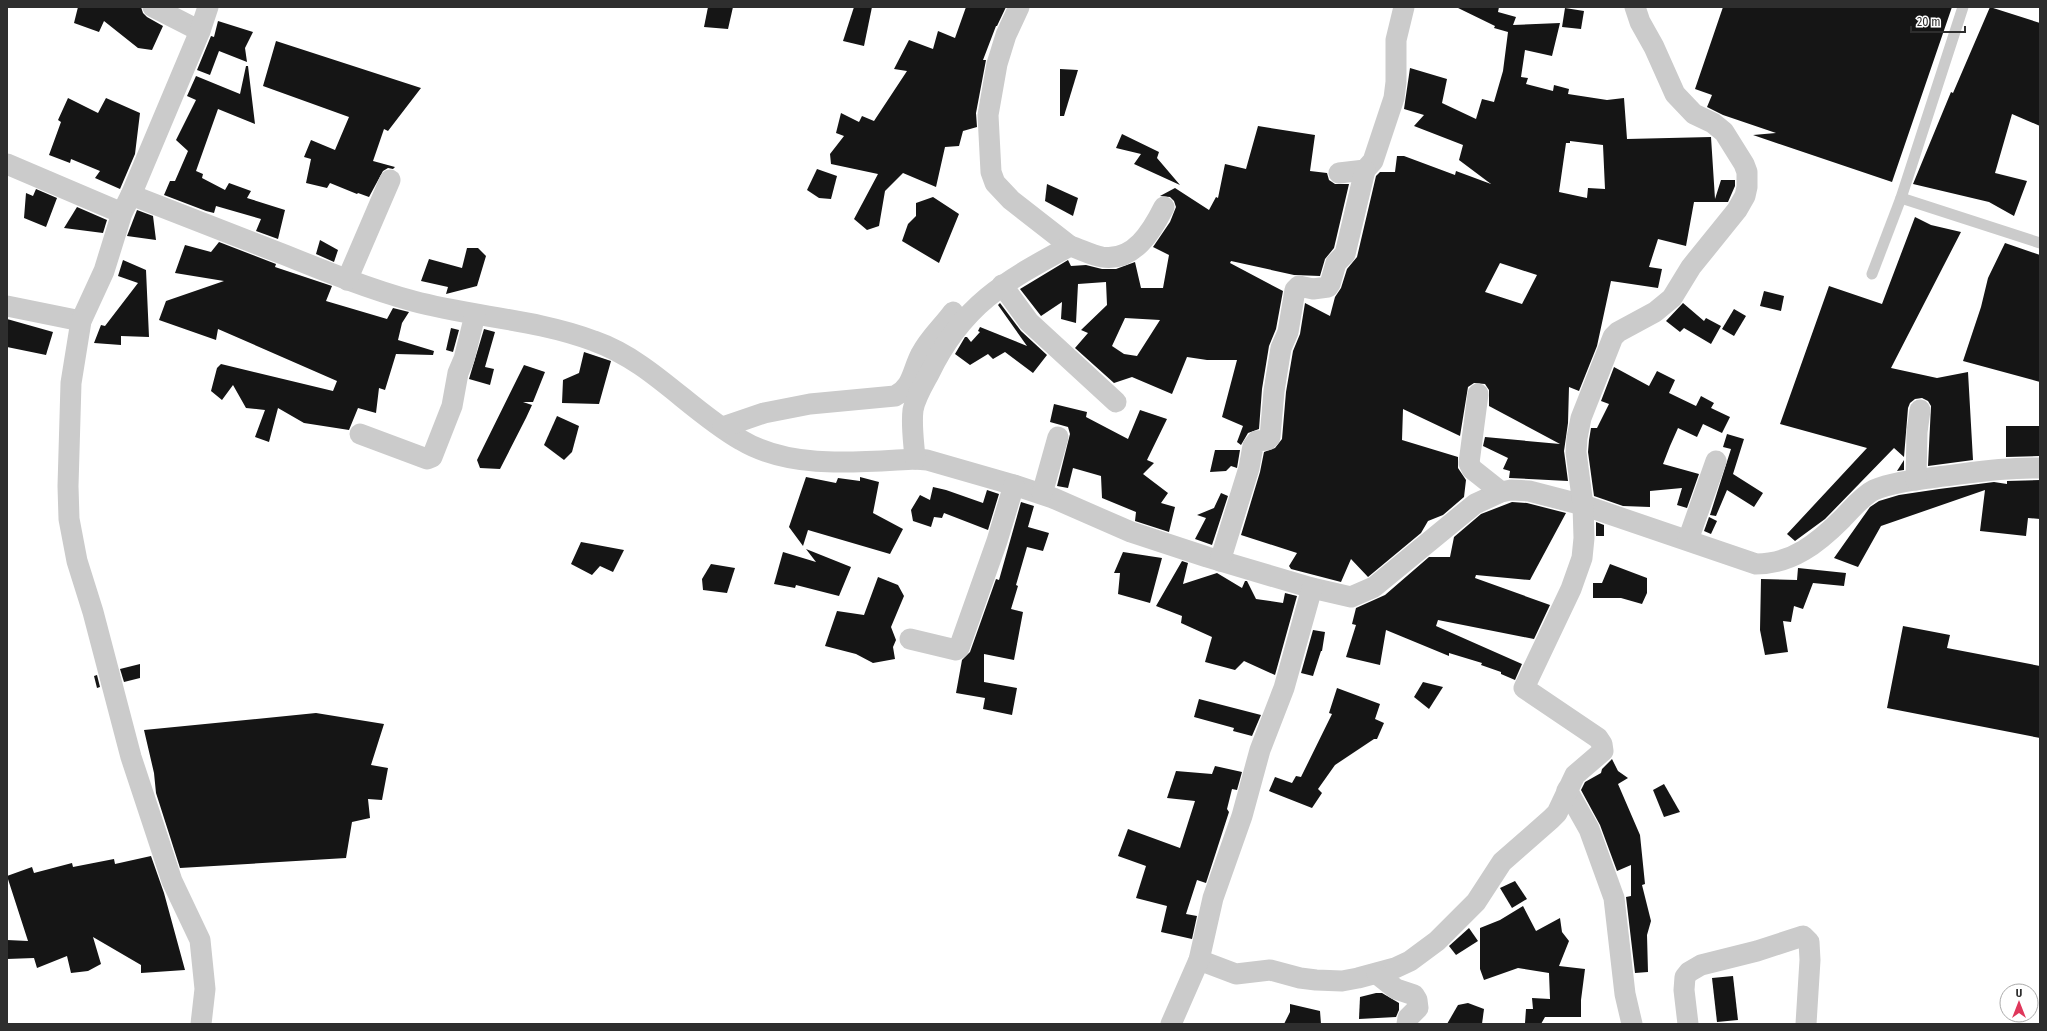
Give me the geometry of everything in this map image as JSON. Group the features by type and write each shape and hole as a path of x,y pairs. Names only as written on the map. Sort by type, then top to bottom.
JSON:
{"street":[{"path":"153,7 200,31"},
{"path":"201,1024 204,990 200,940 172,882 131,757 70,530 68,486 72,383 81,321 104,271 122,213 200,31 208,7"},
{"path":"1019,7 1006,34 997,64 988,115 991,172 995,183 1011,200 1070,246 1100,257 1112,257 1132,250 1149,235 1164,207"},
{"path":"1220,561 1249,468 1253,446 1257,441 1267,440 1270,437 1279,360 1281,348 1288,332 1294,290 1299,286 1313,289 1325,288 1330,284 1336,263 1345,254 1365,170 1373,161 1394,98 1396,82 1396,40 1404,7"},
{"path":"1199,960 1236,974 1270,970 1307,979 1342,981 1377,974 1410,961 1442,937 1476,902 1502,862 1557,813 1567,790 1580,770 1602,753 1602,744 1598,738 1543,699 1524,688 1571,589 1582,558 1584,538 1583,505 1576,452 1578,428 1612,337 1618,332 1655,312 1672,298 1691,267 1737,210 1745,196 1747,187 1747,172 1744,164 1724,132 1713,123 1694,114 1675,94 1654,47 1640,22 1635,7"},
{"path":"7,164 122,213"},
{"path":"1339,173 1365,170"},
{"path":"347,280 390,180"},
{"path":"131,195 347,280 413,301 474,315 509,320 565,332 609,346 657,377 739,440 763,450 806,460 830,463 915,459 944,464 1042,494 1131,532 1220,561 1312,588 1351,597 1374,587 1475,504 1501,492 1529,491 1583,505 1764,564 1796,555 1819,539 1872,491 1916,480 1986,471 2040,468"},
{"path":"915,459 913,409 936,358 970,312 1002,285 1070,246"},
{"path":"1002,285 1029,322 1116,402"},
{"path":"7,306 81,321"},
{"path":"723,427 764,413 810,404 895,396 904,391 912,377 920,355 955,310"},
{"path":"360,434 426,459 432,457 452,406 458,373 464,359 474,315"},
{"path":"1478,394 1469,463 1472,468 1501,492"},
{"path":"1916,480 1917,432 1920,410"},
{"path":"1042,494 1058,436"},
{"path":"1688,540 1716,461"},
{"path":"910,639 956,650 959,648 997,541 1014,485"},
{"path":"1171,1024 1199,960 1213,898 1242,816 1262,744 1284,688 1312,588"},
{"path":"1567,790 1588,829 1614,898 1625,994 1632,1024"},
{"path":"1688,1024 1684,990 1685,977 1689,972 1701,965 1757,951 1803,936 1809,942 1810,960 1806,1024"},
{"path":"1377,974 1396,989 1414,995 1417,1000 1418,1008 1416,1013 1408,1018 1407,1024"}],"lane":[{"path":"1872,274 1901,198 1964,7"},
{"path":"1901,198 2040,243"}],"building":[{"path":"78,7 141,7 143,13 147,17 163,26 152,50 138,48 104,21 99,32 74,23"},
{"path":"708,7 733,7 728,29 704,27"},
{"path":"854,7 872,7 864,46 843,41"},
{"path":"966,7 1006,7 996,26 983,60 986,60 976,113 977,127 963,131 959,146 945,147 936,187 903,173 885,191 879,226 867,230 854,219 878,174 831,164 830,154 844,136 836,133 841,113 859,122 862,116 874,121 907,71 894,69 909,40 933,49 938,31 955,38"},
{"path":"1456,7 1499,7 1498,12 1516,17 1513,25 1560,23 1552,56 1525,50 1521,77 1528,78 1526,84 1553,91 1554,85 1569,89 1568,94 1607,100 1624,98 1627,139 1711,137 1715,199 1721,180 1735,180 1735,186 1728,202 1694,202 1686,246 1658,239 1649,267 1662,269 1658,288 1611,281 1597,346 1579,391 1569,387 1568,423 1564,451 1568,481 1509,478 1510,471 1503,469 1508,458 1483,446 1485,437 1560,444 1489,406 1489,390 1485,384 1474,383 1468,387 1460,436 1403,409 1402,440 1458,457 1458,468 1466,480 1464,497 1443,515 1428,521 1421,533 1368,577 1351,559 1341,582 1291,569 1289,566 1297,553 1241,535 1260,472 1264,452 1275,448 1282,439 1286,392 1293,351 1300,334 1305,303 1330,316 1335,297 1341,288 1347,269 1357,257 1376,176 1380,172 1395,172 1397,156 1404,156 1455,175 1456,171 1491,184 1459,160 1463,145 1414,126 1424,115 1404,109 1410,68 1447,79 1442,103 1476,119 1482,99 1494,102 1503,71 1508,32 1494,28 1495,26","holes":["1570,141 1603,145 1605,189 1588,188 1587,198 1559,192 1566,143 1570,143","1500,263 1537,275 1522,304 1485,292"]},
{"path":"1723,7 1952,7 1892,182 1753,135 1776,133 1723,115 1707,107 1712,95 1695,89"},
{"path":"1990,7 2040,23 2040,126 2012,114 1995,173 2027,181 2014,216 1989,202 1913,184 1951,92 1953,93"},
{"path":"1565,8 1584,11 1581,29 1562,27"},
{"path":"218,21 253,32 245,48 247,62 219,51 210,75 197,70 211,36 214,37"},
{"path":"276,41 421,88 388,131 384,129 373,161 395,167 393,169 388,168 383,171 369,197 358,193 357,194 330,183 327,188 306,183 311,159 304,157 311,140 335,150 349,117 263,86"},
{"path":"246,66 248,66 255,124 218,109 196,171 203,174 202,178 225,190 229,183 251,191 247,198 285,210 278,239 256,231 261,219 216,206 214,213 164,195 170,181 175,181 188,151 176,140 196,100 187,96 196,76 240,94"},
{"path":"1060,69 1078,70 1064,116 1060,116"},
{"path":"68,98 98,113 106,98 140,113 135,154 120,189 95,178 100,171 71,159 70,163 49,155 61,122 58,120"},
{"path":"1258,126 1315,135 1310,171 1327,173 1329,180 1335,184 1349,184 1334,248 1325,259 1320,276 1294,275 1231,261 1230,263 1283,291 1276,329 1269,346 1262,389 1259,429 1248,433 1241,445 1237,442 1243,426 1222,417 1237,360 1207,360 1187,357 1172,394 1132,377 1114,383 1075,348 1088,333 1081,330 1107,305 1106,282 1078,284 1076,323 1061,319 1062,302 1041,316 1020,289 1068,260 1071,266 1086,265 1102,269 1116,269 1135,262 1141,288 1163,288 1169,255 1153,247 1170,222 1176,207 1174,201 1170,197 1160,196 1175,188 1209,210 1216,197 1218,198 1225,164 1246,169","holes":["1125,318 1160,320 1137,356 1124,354 1112,346"]},
{"path":"1122,134 1159,152 1157,158 1180,185 1134,164 1141,154 1116,148"},
{"path":"817,169 837,176 831,199 819,198 807,190"},
{"path":"1047,184 1078,198 1073,216 1045,201"},
{"path":"36,189 57,198 46,227 24,218 26,193 33,196"},
{"path":"933,197 959,214 939,263 902,241 908,224 916,216 916,203"},
{"path":"77,207 107,220 103,233 64,228"},
{"path":"137,210 153,216 156,240 127,236"},
{"path":"1915,217 1931,225 1961,232 1891,368 1937,378 1968,372 1973,460 1928,466 1931,406 1928,401 1922,398 1915,399 1910,403 1908,408 1904,457 1894,448 1825,519 1795,541 1787,534 1867,448 1780,424 1829,286 1882,304"},
{"path":"320,240 338,250 334,262 316,254"},
{"path":"219,242 276,264 275,267 332,286 326,301 387,319 393,308 409,312 402,323 398,340 434,351 433,355 396,354 385,390 379,388 376,413 358,408 349,430 304,423 278,408 269,442 255,437 265,410 246,408 233,385 222,400 211,391 217,368 221,364 333,391 337,381 218,329 216,340 159,320 166,301 224,281 175,273 185,245 211,252"},
{"path":"2005,243 2040,255 2040,382 1963,361 1981,307 1988,278"},
{"path":"467,248 478,248 486,256 477,286 446,294 448,287 421,281 429,259 462,268"},
{"path":"123,260 146,270 149,337 121,336 121,345 94,343 101,325 105,326 138,283 118,276"},
{"path":"1764,291 1784,296 1781,311 1760,306"},
{"path":"1000,303 1021,331 1047,355 1033,373 1005,352 993,359 988,354 970,365 955,354 965,337 967,337 971,342 980,332 978,331 980,327 1027,346 998,305"},
{"path":"1683,303 1704,321 1706,318 1721,326 1711,344 1684,328 1680,332 1666,321"},
{"path":"1734,309 1746,316 1734,336 1722,329"},
{"path":"7,319 53,332 46,355 7,347"},
{"path":"451,328 459,330 453,352 446,350"},
{"path":"484,329 495,332 485,367 494,369 490,385 469,379"},
{"path":"584,352 611,361 599,404 562,403 563,380 579,373"},
{"path":"524,365 545,372 533,402 523,402 532,405 500,469 480,468 477,460"},
{"path":"1614,367 1649,386 1657,371 1675,380 1669,393 1696,406 1701,396 1714,403 1711,408 1730,417 1722,433 1703,424 1697,437 1678,428 1663,464 1699,474 1687,508 1677,505 1682,488 1650,491 1650,507 1623,506 1594,496 1588,452 1589,440 1591,428 1597,428 1609,404 1601,401"},
{"path":"1054,404 1087,412 1086,417 1128,439 1140,410 1167,419 1147,460 1154,463 1143,474 1168,493 1161,503 1175,507 1169,532 1135,521 1136,512 1102,498 1101,476 1073,468 1068,488 1057,486 1070,434 1068,427 1050,422"},
{"path":"557,416 579,426 572,452 564,460 544,445"},
{"path":"2006,426 2040,426 2040,456 2006,457"},
{"path":"1727,434 1744,439 1733,474 1763,493 1754,507 1727,490 1716,516 1710,515 1731,449 1723,447"},
{"path":"1215,450 1240,450 1237,468 1231,466 1226,471 1210,472"},
{"path":"1904,460 1904,470 1897,471"},
{"path":"806,477 836,483 838,478 860,481 860,477 879,482 873,513 903,529 890,554 808,530 803,546 789,527"},
{"path":"2040,480 2040,519 2028,518 2026,536 1980,531 1985,490 1881,526 1858,567 1834,558 1870,507 1879,501 1899,495 1939,489 1994,482 2007,484 2007,481"},
{"path":"933,487 983,503 987,490 999,494 988,530 944,513 942,518 934,517 931,527 913,521 911,510 920,495 930,500"},
{"path":"1221,493 1228,496 1212,545 1195,539 1206,518 1197,515 1214,508"},
{"path":"1021,502 1034,506 1028,527 1049,533 1043,551 1027,547 1016,585 1018,586 1011,609 1023,612 1014,660 984,654 984,682 1017,688 1012,715 983,709 985,698 956,693 962,660 970,652 996,579 999,580"},
{"path":"1512,502 1527,503 1566,513 1530,580 1476,575 1475,578 1550,605 1534,639 1438,620 1436,626 1522,664 1515,680 1501,674 1501,672 1481,665 1482,663 1449,653 1449,656 1386,630 1380,665 1346,657 1356,625 1352,624 1356,608 1385,595 1429,557 1450,557 1454,537 1481,514"},
{"path":"1709,517 1717,521 1711,534 1704,531"},
{"path":"1596,522 1604,525 1604,536 1596,536"},
{"path":"581,542 624,550 613,572 600,566 592,575 571,564"},
{"path":"806,549 851,567 839,596 796,585 795,588 774,584 783,552 816,562"},
{"path":"1123,552 1162,558 1150,603 1118,594 1120,573 1114,573"},
{"path":"1182,561 1188,563 1183,584 1217,573 1242,588 1245,581 1247,581 1256,599 1283,603 1285,593 1297,596 1275,675 1244,661 1235,670 1205,662 1212,637 1181,623 1182,616 1156,606"},
{"path":"711,564 735,568 727,593 703,590 702,579"},
{"path":"1610,564 1647,578 1647,593 1642,604 1621,598 1593,598 1593,583 1602,583"},
{"path":"1798,568 1846,573 1844,586 1813,583 1803,609 1794,606 1791,622 1783,621 1788,652 1765,655 1760,630 1761,579 1797,580"},
{"path":"878,577 898,585 904,596 891,627 896,640 893,647 895,659 873,663 856,654 825,646 837,611 864,615"},
{"path":"1903,626 1950,635 1947,648 2040,666 2040,738 1887,708"},
{"path":"1313,630 1325,632 1322,651 1313,676 1301,673"},
{"path":"140,664 140,678 124,682 120,669"},
{"path":"97,675 100,687 97,688 94,676"},
{"path":"1423,682 1443,687 1429,709 1414,697"},
{"path":"1337,688 1380,704 1375,719 1384,723 1377,739 1374,739 1335,765 1318,789 1322,793 1312,808 1269,791 1275,777 1292,783 1296,776 1301,777 1332,714 1329,713"},
{"path":"1199,699 1261,715 1252,736 1233,731 1234,728 1194,717"},
{"path":"316,713 384,724 371,765 388,768 382,800 368,799 370,818 352,822 346,858 180,868 156,793 154,773 144,730"},
{"path":"1612,759 1618,771 1628,778 1618,784 1640,835 1645,884 1642,885 1651,921 1647,935 1648,972 1635,973 1626,897 1631,896 1631,865 1617,871 1600,825 1581,790 1585,782 1601,773 1602,769"},
{"path":"1215,766 1242,772 1237,790 1232,789 1227,809 1229,812 1206,883 1197,880 1186,914 1197,916 1192,939 1161,932 1167,906 1136,898 1146,866 1118,856 1128,829 1180,848 1195,801 1167,798 1176,771 1212,774"},
{"path":"1664,784 1680,812 1664,817 1653,790"},
{"path":"151,856 164,893 185,970 141,973 141,965 93,937 101,964 88,971 71,973 67,956 37,968 34,958 7,959 7,940 28,941 7,876 32,867 34,873 72,863 73,867 114,859 115,864"},
{"path":"1515,881 1527,899 1512,908 1500,888"},
{"path":"1523,906 1536,931 1560,918 1562,932 1569,941 1559,966 1585,969 1581,1000 1581,1017 1545,1017 1541,1024 1525,1023 1526,1009 1533,1009 1532,998 1550,999 1549,973 1518,968 1484,980 1480,969 1480,928 1500,920"},
{"path":"1469,928 1478,941 1456,955 1449,946"},
{"path":"1733,976 1738,1020 1717,1022 1712,978"},
{"path":"1382,993 1399,1003 1399,1010 1396,1017 1359,1019 1360,997"},
{"path":"1468,1003 1484,1009 1482,1024 1447,1024 1458,1005"},
{"path":"1290,1004 1320,1011 1321,1024 1284,1024 1290,1012"}]}
